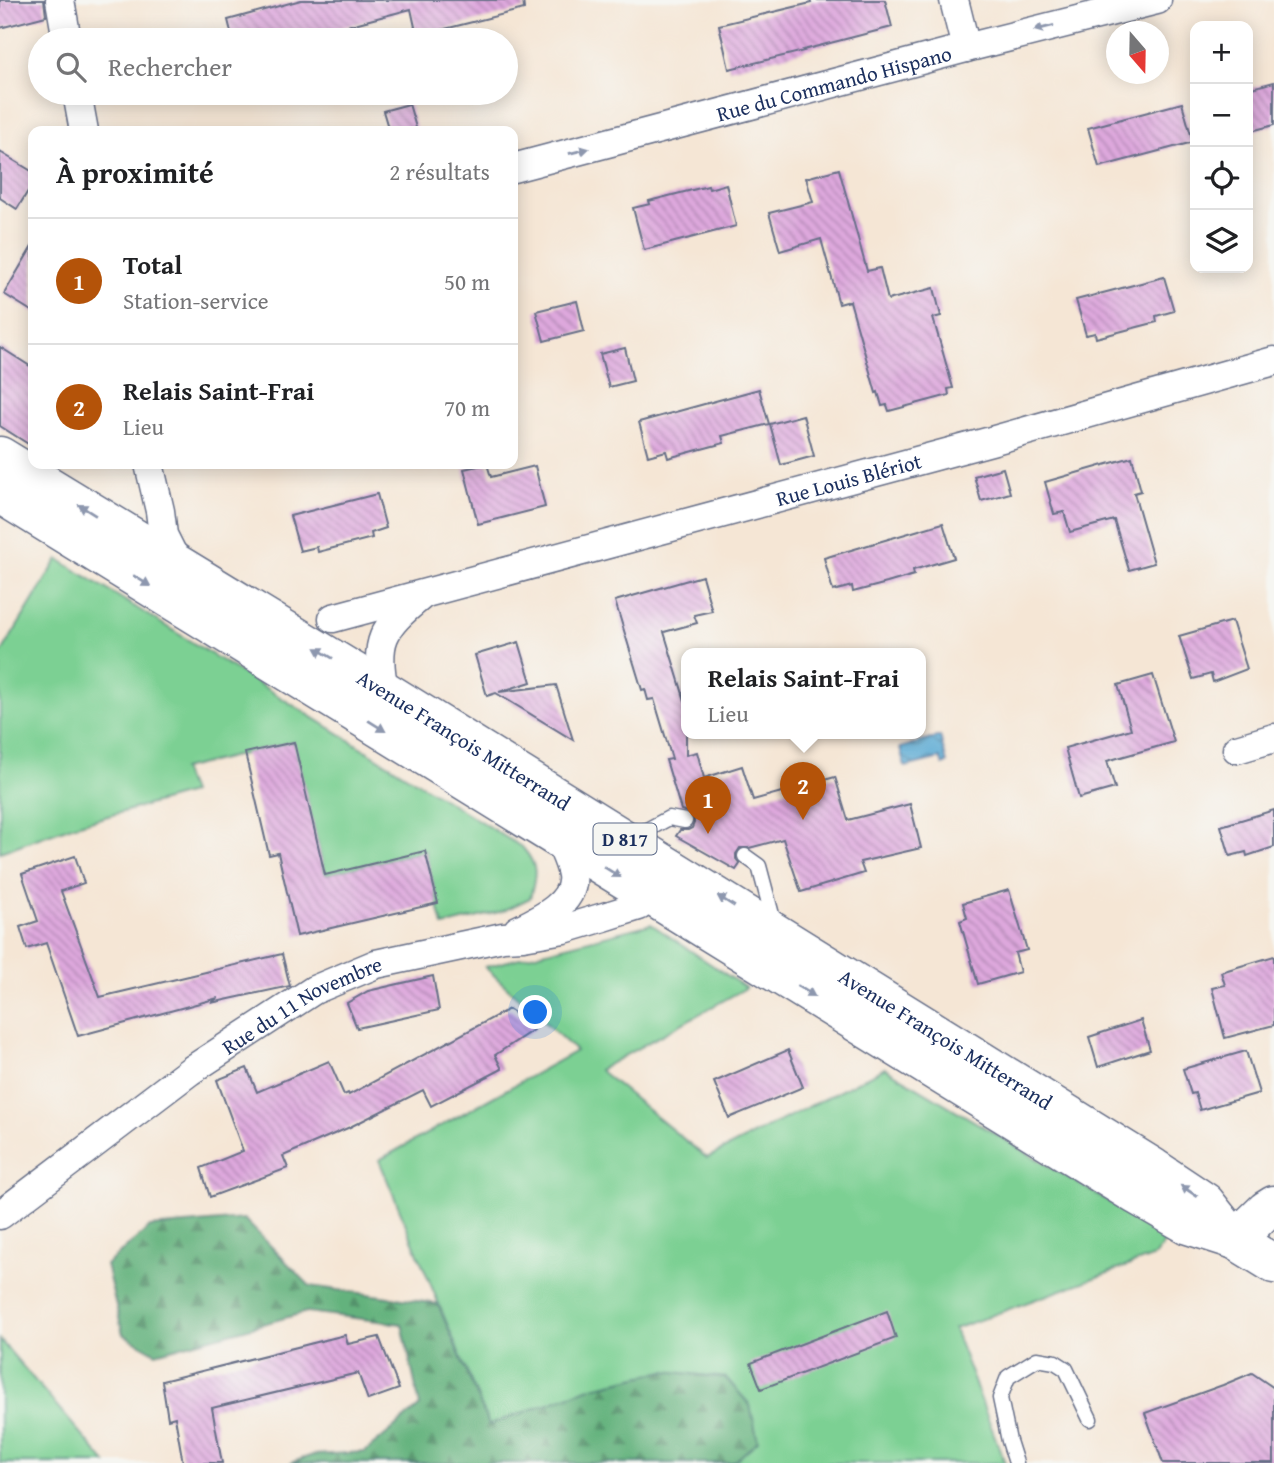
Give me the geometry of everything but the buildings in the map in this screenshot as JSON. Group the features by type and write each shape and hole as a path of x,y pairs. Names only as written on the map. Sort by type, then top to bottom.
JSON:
{"main road":[{"name":"Avenue François Mitterrand","path":"0,456 384,690 1143,1161 1205,1202 1235,1240"},
{"name":"Avenue François Mitterrand","path":"0,494 1136,1195 1188,1225 1235,1240 1274,1264"},
{"path":"1235,1240 1266,1210 1274,1206"}],"street":[{"path":"60,0 65,28"},
{"path":"954,0 966,48"},
{"name":"Rue du Commando Hispano","path":"518,167 1157,0"},
{"path":"79,105 83,126"},
{"name":"Rue Louis Blériot","path":"333,618 965,448 1274,361"},
{"path":"124,532 144,499 141,469"},
{"path":"150,469 163,535 182,567"},
{"name":"Rue Louis Blériot","path":"384,690 379,666 381,642 396,616 423,594"},
{"path":"1237,748 1274,738"},
{"path":"503,937 554,909 571,889 572,876 559,839"},
{"name":"Rue du 11 Novembre","path":"0,1215 190,1071 314,990 376,964 503,937 564,929 639,906 650,895"}],"lane":[{"path":"627,840 669,818 685,821"},
{"path":"745,856 759,866 778,934"},
{"path":"1016,1463 1000,1398 1008,1377 1037,1359 1055,1362 1066,1369 1090,1419"}],"green space":[{"path":"58,559 523,848 532,861 535,872 530,898 503,911 443,926 425,851 325,875 293,742 182,769 191,793 72,826 0,852 0,655"},
{"path":"651,924 746,988 599,1070 707,1158 885,1068 1168,1237 1155,1256 954,1329 1005,1463 729,1463 735,1461 750,1405 726,1378 665,1371 593,1387 489,1425 379,1160 576,1051 485,967"},
{"path":"244,1219 310,1286 438,1304 489,1425 593,1387 665,1371 726,1378 750,1405 758,1441 729,1463 290,1463 313,1455 365,1452 420,1406 402,1324 307,1312 156,1353 123,1334 106,1265 150,1227"},
{"path":"0,1340 106,1463 0,1463"}],"water":[{"path":"940,736 947,763 943,765 940,758 905,767 900,748"}],"place":[{"name":"Relais Saint-Frai","path":"803,820"},
{"name":"Total","path":"708,834"}]}
